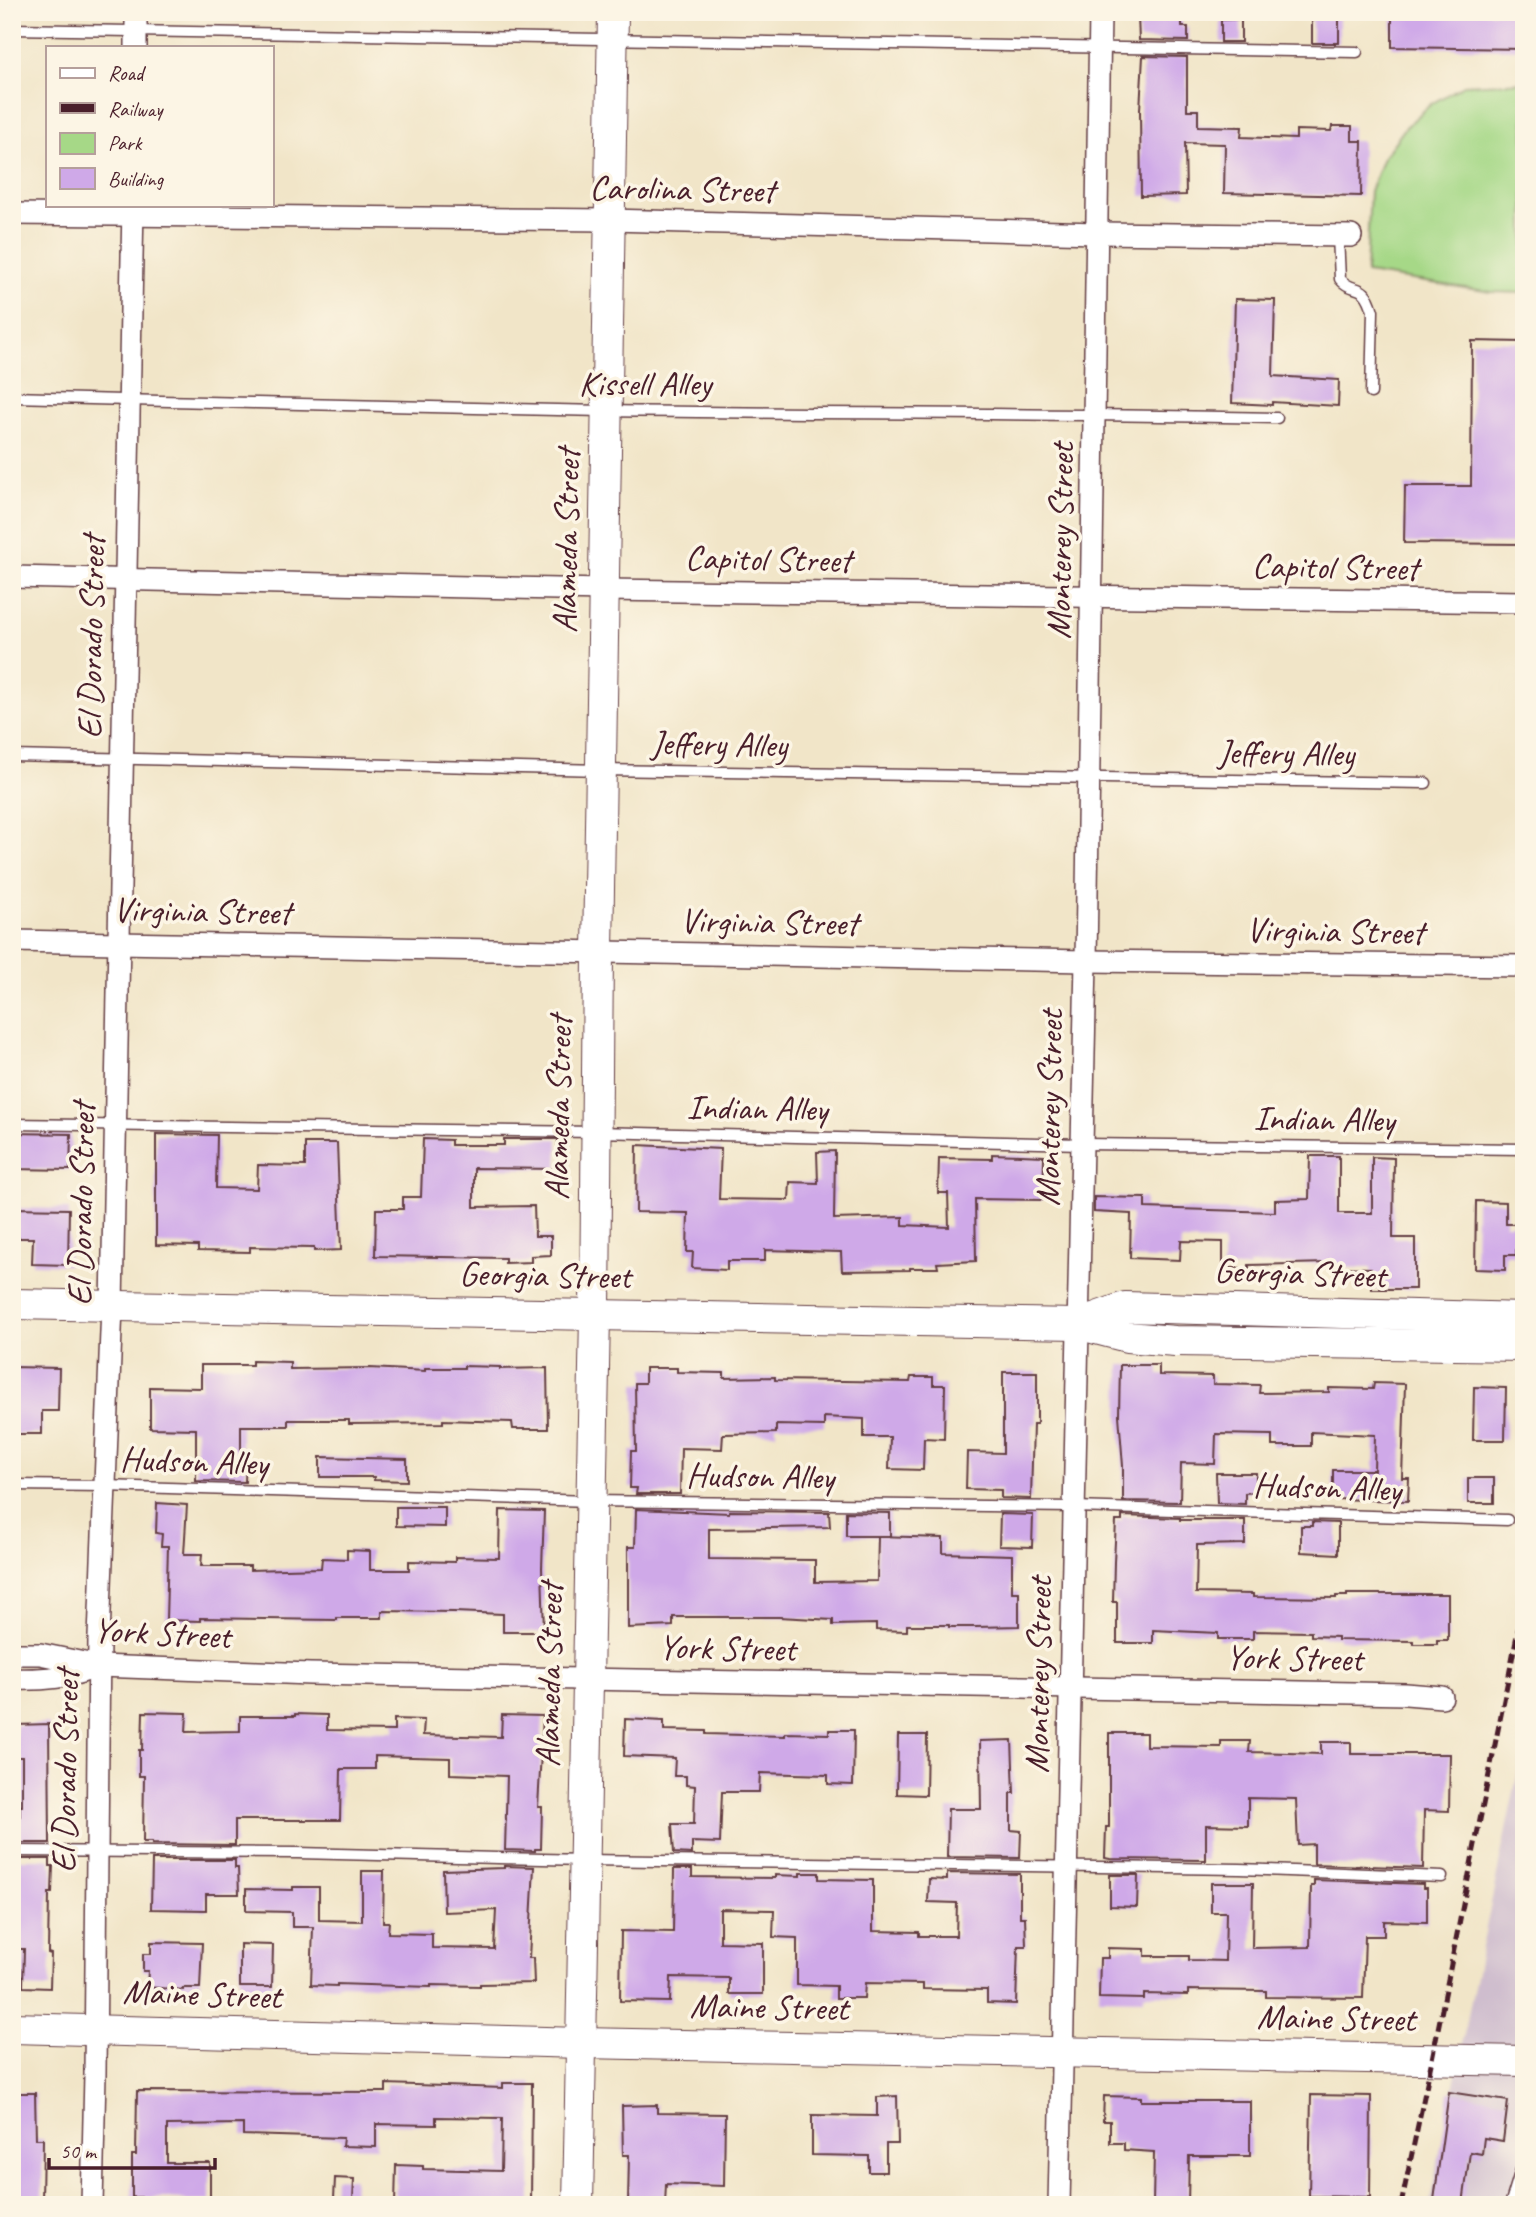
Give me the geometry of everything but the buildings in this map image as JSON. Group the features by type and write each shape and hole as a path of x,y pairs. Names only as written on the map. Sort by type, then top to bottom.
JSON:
{"main road":[{"name":"Alameda Street","path":"578,2205 595,1315 613,26"},
{"name":"Georgia Street","path":"12,1304 1077,1324 1127,1338 1175,1342 1524,1346"},
{"name":"Georgia Street","path":"1077,1324 1125,1307 1524,1318"},
{"name":"Maine Street","path":"12,2028 581,2043 1524,2061"}],"street":[{"name":"Monterey Street","path":"1059,2205 1086,961 1100,12"},
{"name":"Carolina Street","path":"12,214 133,210 1097,233 1345,236"},
{"name":"El Dorado Street","path":"92,2205 99,1666 112,1306 133,210"},
{"name":"Capitol Street","path":"12,577 604,590 1524,602"},
{"name":"Virginia Street","path":"12,941 1086,961 1524,966"},
{"name":"York Street","path":"12,1654 40,1654 99,1666 310,1674 1442,1696"},
{"path":"12,1679 39,1680 74,1676 99,1666"}],"lane":[{"path":"12,29 613,26 1099,47 1357,52"},
{"path":"1345,236 1340,279 1346,285 1359,287 1370,298 1373,310 1371,393"},
{"name":"Kissell Alley","path":"12,397 349,407 1277,418"},
{"name":"Jeffery Alley","path":"12,756 601,770 1426,783"},
{"name":"Indian Alley","path":"12,1124 596,1132 1082,1144 1524,1149"},
{"name":"Hudson Alley","path":"12,1485 590,1501 1074,1507 1507,1520"},
{"path":"12,1851 298,1853 584,1860 1240,1869 1442,1877"},
{"path":"1510,2205 1524,2160"}],"shaded area":[{"path":"1524,1743 1524,2205 1429,2205"}],"green space":[{"path":"1524,82 1524,293 1492,292 1366,273 1370,191 1383,158 1406,127 1431,104 1464,85"}],"railway":[{"path":"1401,2205 1524,1600"}]}
